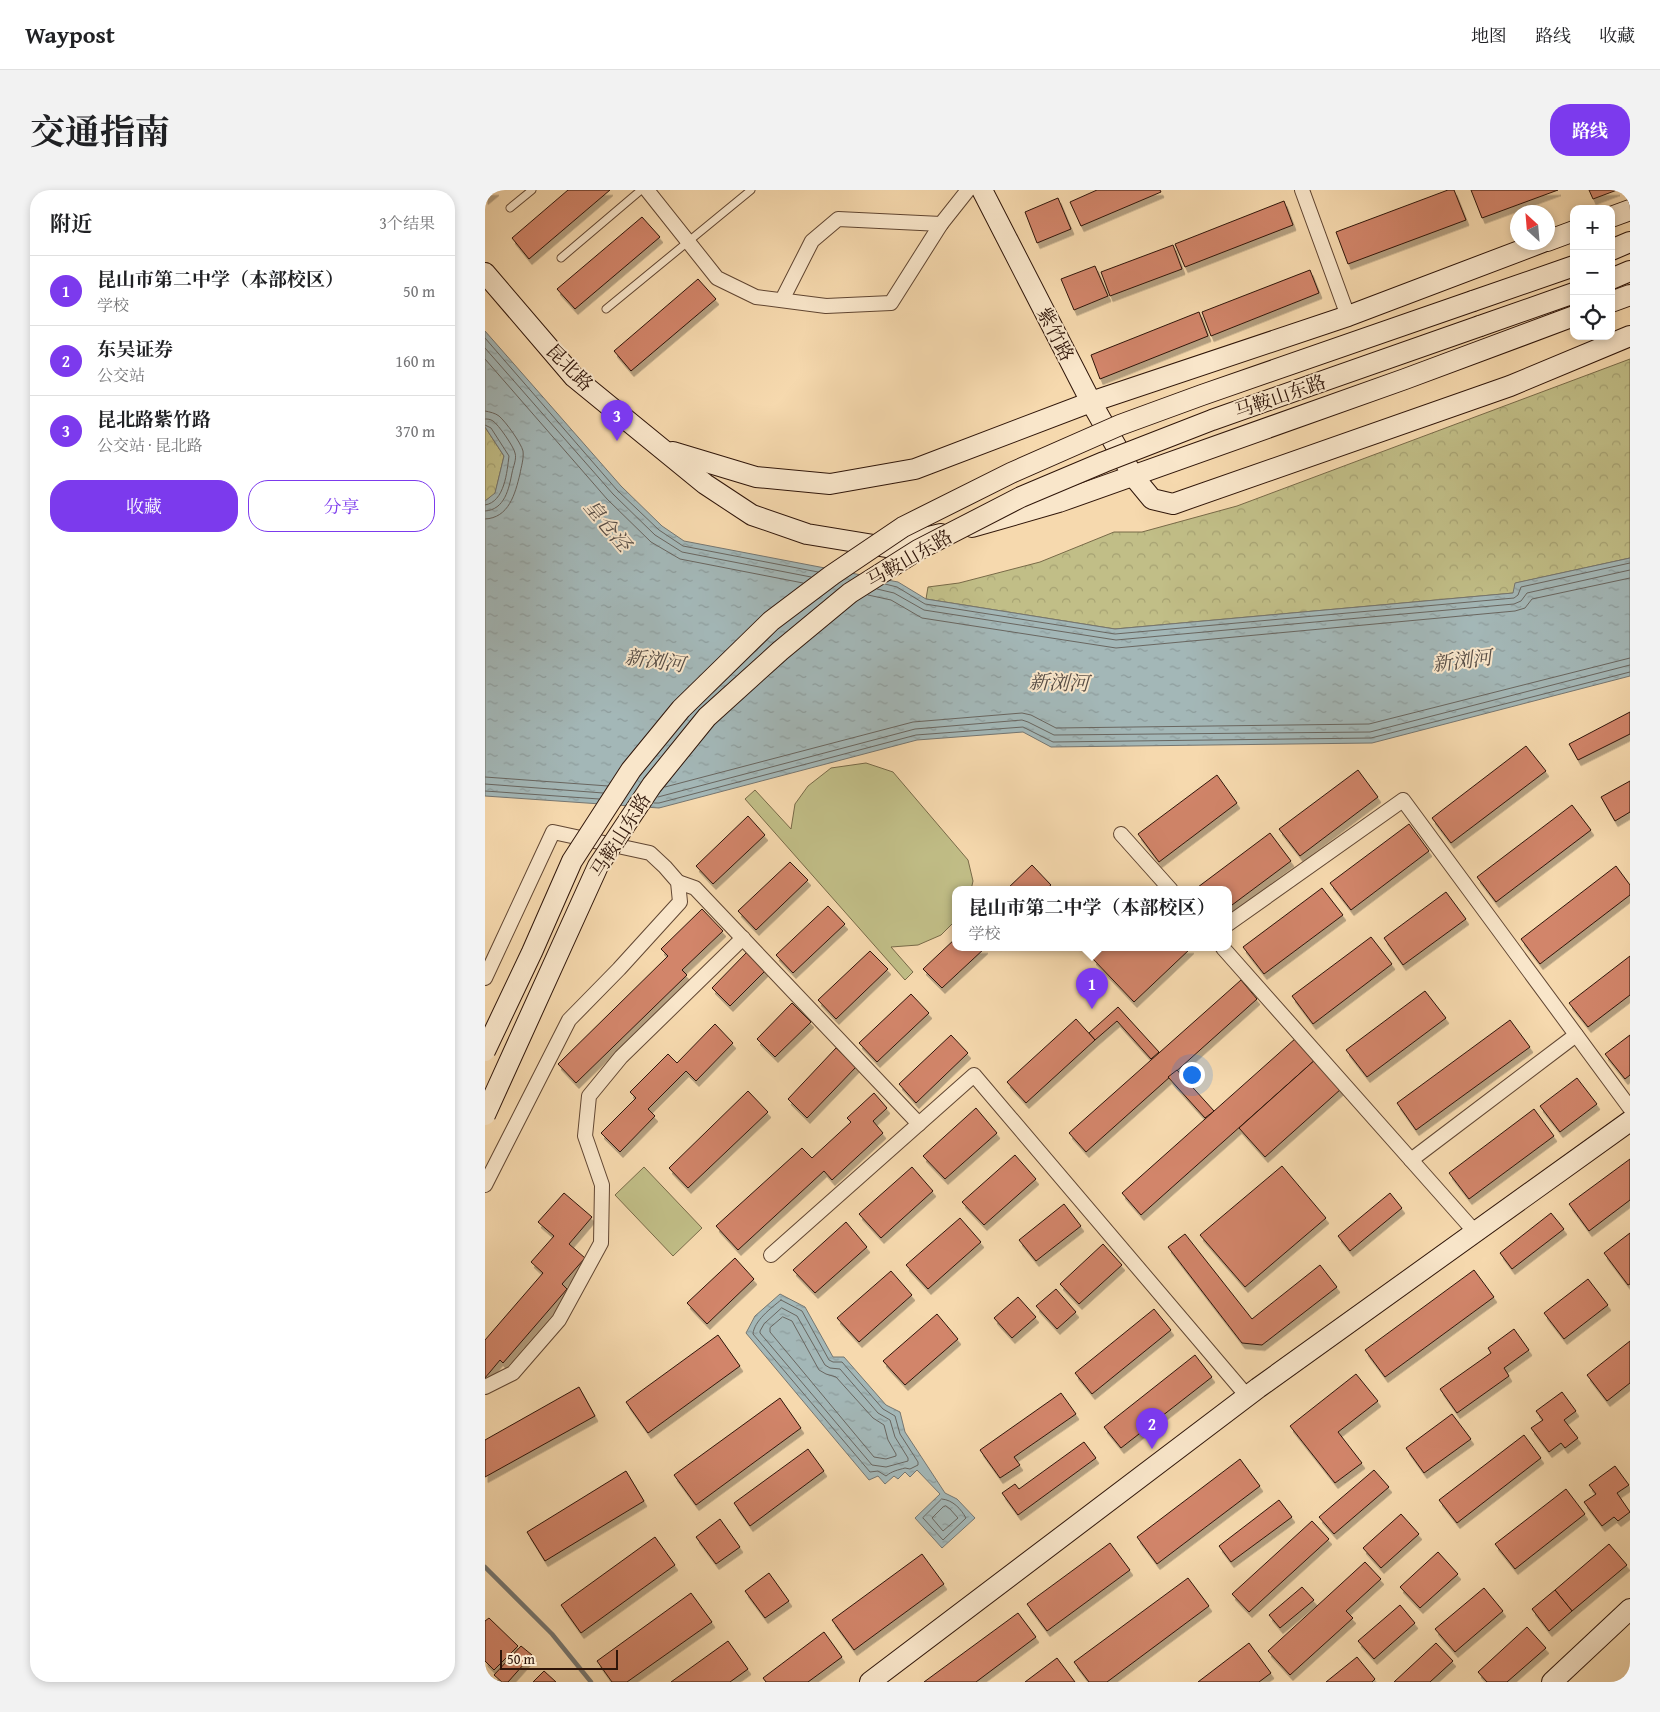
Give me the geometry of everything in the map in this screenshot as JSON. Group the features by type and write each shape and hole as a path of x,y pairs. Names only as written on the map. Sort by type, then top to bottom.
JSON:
{"main road":[{"name":"紫竹路","path":"982,190 1091,402 1133,476 1152,499 1173,504 1510,386 1630,336"},
{"path":"1615,216 1630,210"},
{"path":"1555,238 1570,232"},
{"path":"1615,248 1630,242"},
{"path":"665,450 756,477 830,484 915,469 1091,402 1348,316 1522,250"},
{"name":"马鞍山东路","path":"485,1051 532,952 571,861 631,770 681,709 771,621 833,575 903,527 1011,474 1129,422 1570,267"},
{"path":"1615,277 1630,271"},
{"name":"昆北路","path":"485,273 574,376 705,484 752,514 807,534 886,547 979,525 1059,502 1405,379 1570,317"},
{"name":"马鞍山东路","path":"485,1115 597,866 647,792 707,717 780,651 850,593 918,550 1021,497 1058,481 1212,420 1571,295"},
{"path":"1615,301 1630,295"},
{"path":"869,1682 1247,1396 1630,1121"},
{"path":"1552,1682 1630,1609"}],"street":[{"path":"647,190 717,278 756,296 826,306 891,303 941,224 968,190"},
{"path":"1303,190 1348,316"},
{"path":"782,300 812,241 838,219 941,224"},
{"path":"1232,921 1403,800 1630,1108"},
{"path":"485,978 553,832 650,853 678,882 695,888 919,1124"},
{"path":"1121,834 1167,886"},
{"path":"485,1185 569,1020 680,902 678,882"},
{"path":"485,1387 513,1373 559,1320 601,1243 602,1185 585,1136 589,1096 621,1057 743,938"},
{"path":"1226,951 1475,1232"},
{"path":"1411,1160 1576,1035"},
{"path":"771,1255 974,1075 1247,1396"}],"lane":[{"path":"510,208 532,190"},
{"path":"561,258 641,190"},
{"path":"606,309 751,190"}],"green space":[{"path":"1630,359 1630,558 1516,583 1514,593 1115,629 926,599 928,587 959,583 1040,562 1114,532 1142,532 1237,506"},
{"path":"485,427 504,456 495,494 485,501"},
{"path":"866,763 893,772 968,860 973,881 972,886 952,886 952,924 941,935 918,945 891,947 913,972 905,980 745,799 755,790 791,829 795,804 808,786 831,768"},
{"path":"644,1167 702,1228 673,1256 615,1195"}],"water":[{"path":"485,331 621,486 662,526 684,541 898,582 926,599 1115,629 1513,593 1515,583 1630,558 1630,676 1372,743 1051,747 1023,732 917,740 659,808 485,796 485,501 495,493 504,456 485,427"},
{"path":"780,1294 805,1307 833,1357 844,1357 886,1405 900,1412 905,1432 945,1493 957,1499 975,1518 942,1548 915,1518 940,1494 917,1470 910,1477 905,1472 898,1479 894,1476 885,1484 878,1476 869,1480 746,1333 755,1316"}],"building":[{"path":"485,190 496,190 485,199"},
{"path":"568,190 610,190 529,259 512,238"},
{"path":"1097,190 1160,190 1161,192 1081,226 1070,202"},
{"path":"1448,190 1454,190 1466,220 1348,264 1336,232"},
{"path":"1471,190 1558,190 1517,205 1510,205 1510,208 1482,218"},
{"path":"1589,190 1617,190 1593,199"},
{"path":"1058,198 1071,229 1037,243 1025,212"},
{"path":"1284,201 1293,225 1185,267 1175,244"},
{"path":"642,217 660,237 575,309 557,289"},
{"path":"1173,245 1182,269 1110,296 1101,272"},
{"path":"1095,266 1108,296 1074,310 1061,279"},
{"path":"1310,270 1319,293 1211,336 1202,312"},
{"path":"698,279 716,299 631,371 614,351"},
{"path":"1199,312 1208,336 1100,379 1091,355"},
{"path":"1630,712 1630,734 1578,760 1569,744"},
{"path":"1526,746 1546,771 1451,843 1432,818"},
{"path":"1358,770 1378,797 1300,856 1279,829"},
{"path":"1217,775 1237,803 1159,862 1138,834"},
{"path":"1630,781 1630,812 1615,821 1601,797"},
{"path":"1572,805 1591,830 1496,902 1477,877"},
{"path":"748,816 765,835 713,884 696,866"},
{"path":"1409,824 1429,851 1351,910 1330,883"},
{"path":"1270,833 1291,861 1232,905 1232,886 1199,886"},
{"path":"790,862 808,880 756,930 738,911"},
{"path":"1032,865 1051,885 1050,886 1010,886"},
{"path":"1616,866 1630,885 1630,895 1540,964 1521,939"},
{"path":"1322,888 1343,915 1264,974 1243,947"},
{"path":"1446,892 1466,919 1403,965 1384,938"},
{"path":"828,906 845,924 793,973 776,955"},
{"path":"702,909 723,931 682,970 687,975 576,1083 558,1064 668,956 661,949"},
{"path":"1371,937 1392,964 1313,1024 1292,996"},
{"path":"952,942 952,951 982,951 942,988 923,969"},
{"path":"870,951 888,969 836,1019 818,1000"},
{"path":"1102,951 1188,951 1134,1002 1093,959"},
{"path":"747,952 765,971 730,1006 712,988"},
{"path":"1630,956 1630,995 1588,1027 1569,1003"},
{"path":"1241,980 1257,999 1086,1152 1069,1133"},
{"path":"1425,991 1446,1018 1367,1077 1346,1050"},
{"path":"911,994 929,1013 877,1062 859,1043"},
{"path":"792,1003 811,1022 775,1057 757,1039"},
{"path":"1118,1007 1159,1052 1151,1059 1117,1021 1095,1040 1089,1033"},
{"path":"1076,1019 1095,1040 1026,1103 1007,1082"},
{"path":"1510,1020 1530,1047 1416,1130 1397,1103"},
{"path":"715,1024 733,1043 696,1081 686,1071 648,1109 655,1116 620,1152 601,1133 636,1098 630,1092 668,1054 677,1063"},
{"path":"951,1035 968,1053 916,1103 899,1084"},
{"path":"1630,1035 1630,1075 1625,1079 1605,1054"},
{"path":"1296,1038 1316,1059 1141,1215 1122,1193"},
{"path":"836,1048 856,1067 807,1118 788,1099"},
{"path":"1316,1059 1341,1089 1265,1157 1239,1128"},
{"path":"1177,1070 1214,1111 1205,1118 1168,1077"},
{"path":"1577,1078 1597,1104 1560,1132 1540,1106"},
{"path":"748,1091 768,1112 688,1188 669,1168"},
{"path":"874,1093 887,1108 873,1121 883,1133 832,1180 824,1171 738,1250 716,1226 802,1148 812,1158 851,1122 847,1118"},
{"path":"976,1108 997,1133 945,1179 923,1156"},
{"path":"1534,1109 1554,1136 1469,1199 1449,1173"},
{"path":"1015,1155 1036,1179 984,1225 962,1202"},
{"path":"1630,1159 1630,1200 1589,1231 1569,1204"},
{"path":"1282,1166 1326,1218 1245,1287 1200,1235"},
{"path":"912,1167 933,1191 881,1238 859,1214"},
{"path":"564,1193 592,1217 569,1244 585,1258 562,1284 567,1289 503,1363 500,1360 485,1378 485,1340 543,1273 531,1262 554,1236 538,1222"},
{"path":"1390,1193 1402,1208 1350,1251 1338,1236"},
{"path":"1064,1204 1081,1226 1036,1261 1019,1240"},
{"path":"1551,1213 1564,1229 1512,1269 1500,1253"},
{"path":"960,1218 981,1242 928,1289 906,1265"},
{"path":"846,1222 867,1247 815,1293 793,1270"},
{"path":"1630,1233 1630,1284 1628,1285 1604,1253"},
{"path":"1185,1234 1252,1319 1320,1265 1337,1287 1262,1345 1242,1343 1168,1247"},
{"path":"1103,1244 1122,1265 1079,1304 1060,1284"},
{"path":"735,1258 754,1279 707,1324 687,1303"},
{"path":"1474,1270 1494,1297 1385,1377 1365,1350"},
{"path":"891,1271 912,1295 859,1342 837,1318"},
{"path":"1588,1279 1608,1305 1564,1339 1544,1313"},
{"path":"1056,1289 1076,1312 1057,1329 1036,1306"},
{"path":"1018,1297 1036,1317 1012,1338 994,1318"},
{"path":"1154,1309 1171,1330 1092,1394 1075,1373"},
{"path":"937,1314 958,1339 905,1385 883,1361"},
{"path":"1514,1329 1529,1350 1504,1368 1509,1376 1457,1413 1440,1389 1491,1353 1488,1348"},
{"path":"718,1335 740,1366 648,1433 626,1402"},
{"path":"1630,1341 1630,1383 1607,1401 1587,1375"},
{"path":"1195,1355 1212,1377 1121,1448 1104,1427"},
{"path":"1356,1374 1378,1401 1338,1432 1362,1463 1335,1483 1290,1426"},
{"path":"579,1387 595,1416 485,1477 485,1440"},
{"path":"1562,1392 1576,1411 1564,1420 1578,1438 1565,1448 1561,1443 1549,1452 1531,1428 1543,1420 1536,1411"},
{"path":"1061,1393 1076,1414 1014,1457 1020,1465 1000,1478 980,1450"},
{"path":"780,1398 801,1428 696,1505 674,1475"},
{"path":"1452,1414 1471,1439 1424,1473 1406,1448"},
{"path":"1524,1435 1541,1458 1457,1523 1439,1500"},
{"path":"1084,1442 1096,1458 1018,1515 1002,1493 1015,1484 1019,1489"},
{"path":"808,1449 824,1471 750,1526 734,1503"},
{"path":"1240,1459 1260,1486 1157,1564 1137,1537"},
{"path":"1615,1466 1629,1485 1617,1493 1630,1512 1618,1521 1614,1517 1602,1526 1584,1502 1596,1494 1589,1485"},
{"path":"1374,1470 1389,1487 1334,1534 1319,1517"},
{"path":"626,1471 644,1501 545,1561 527,1532"},
{"path":"1566,1489 1585,1514 1515,1569 1495,1544"},
{"path":"1279,1500 1292,1517 1231,1562 1219,1546"},
{"path":"1401,1514 1419,1534 1381,1568 1363,1548"},
{"path":"720,1519 740,1547 716,1564 696,1537"},
{"path":"1312,1521 1329,1539 1249,1612 1232,1594"},
{"path":"655,1537 675,1565 581,1633 561,1605"},
{"path":"1110,1543 1130,1570 1047,1631 1027,1604"},
{"path":"1609,1544 1627,1565 1572,1611 1555,1590"},
{"path":"1438,1552 1458,1574 1420,1608 1400,1587"},
{"path":"922,1554 944,1584 854,1650 832,1620"},
{"path":"1365,1562 1381,1579 1346,1611 1353,1618 1290,1675 1268,1651"},
{"path":"769,1573 789,1601 765,1618 745,1591"},
{"path":"1188,1578 1209,1606 1107,1682 1089,1682 1074,1662"},
{"path":"1302,1587 1314,1600 1280,1628 1269,1615"},
{"path":"1484,1588 1503,1611 1455,1652 1435,1629"},
{"path":"1555,1590 1572,1611 1549,1631 1532,1609"},
{"path":"691,1593 712,1622 627,1682 612,1682 597,1661"},
{"path":"1400,1605 1415,1623 1374,1659 1358,1641"},
{"path":"1018,1613 1036,1637 976,1682 924,1682"},
{"path":"489,1618 518,1646 494,1670 485,1661 485,1621"},
{"path":"1527,1627 1546,1648 1507,1682 1487,1682 1478,1672"},
{"path":"824,1632 842,1657 808,1682 766,1682 763,1678"},
{"path":"728,1641 748,1669 730,1682 671,1682"},
{"path":"1249,1643 1271,1673 1259,1682 1198,1682"},
{"path":"1436,1643 1453,1661 1430,1682 1394,1682"},
{"path":"521,1646 532,1655 508,1682 502,1682 494,1675"},
{"path":"1357,1657 1375,1679 1372,1682 1326,1682"},
{"path":"1057,1658 1075,1682 1025,1682"},
{"path":"544,1671 556,1682 533,1682"}],"waterway":[{"path":"485,1567 552,1634 591,1682"}],"place":[{"name":"昆北路紫竹路","path":"617,441"},
{"name":"昆山市第二中学（本部校区）","path":"1092,1009"},
{"name":"东吴证券","path":"1152,1449"}],"water label":[{"name":"皇仓泾","path":"608,525"},
{"name":"新浏河","path":"655,660"},
{"name":"新浏河","path":"1462,660"},
{"name":"新浏河","path":"1059,682"}]}
